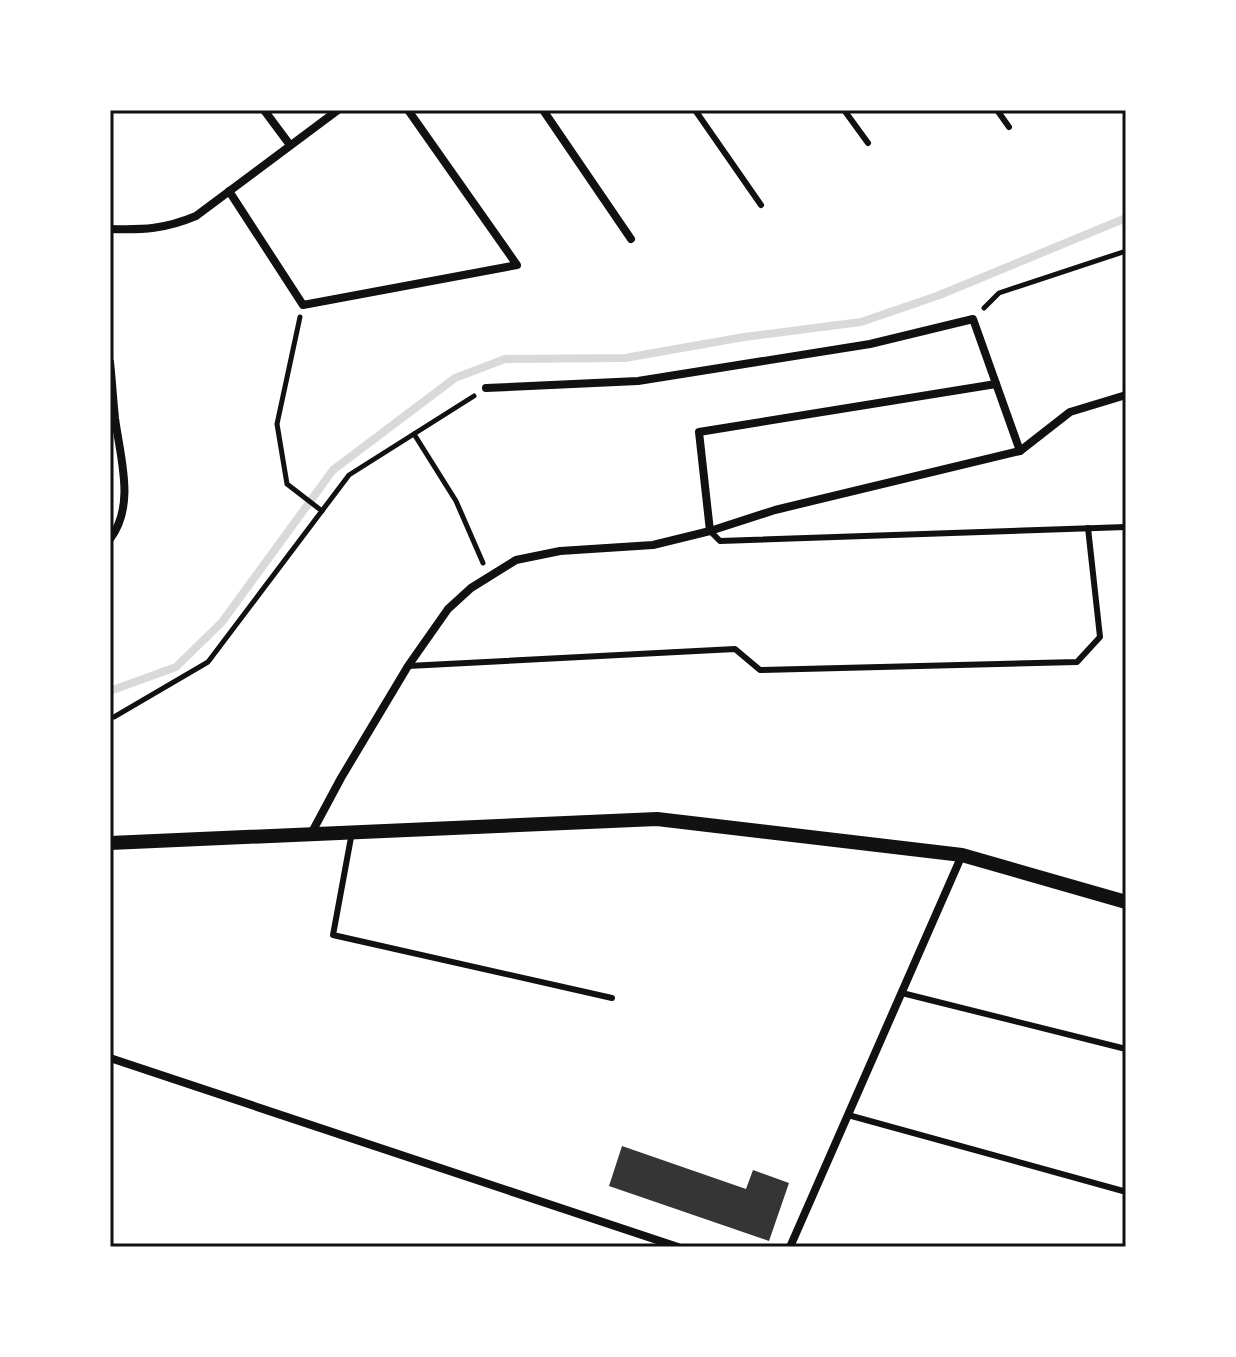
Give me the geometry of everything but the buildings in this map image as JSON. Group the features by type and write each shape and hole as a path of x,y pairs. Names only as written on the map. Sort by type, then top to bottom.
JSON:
{"street":[{"path":"264,110 290,145"},
{"path":"110,229 148,230 172,226 196,216 338,110"},
{"path":"229,191 303,305 517,265 408,110"},
{"path":"545,110 631,239"},
{"path":"486,388 638,381 870,344 973,319 1020,451"},
{"path":"110,362 113,418 125,484 123,509 117,530 110,539"},
{"path":"710,531 699,432 996,384"},
{"path":"311,834 408,666 448,609 471,588 516,560 536,555 653,545 775,510 1020,451 1070,412 1126,395"},
{"path":"110,843 657,819 962,855 1126,902"},
{"path":"790,1247 962,855"},
{"path":"110,1058 678,1247"}],"lane":[{"path":"695,110 761,205"},
{"path":"844,110 868,143"},
{"path":"997,110 1009,127"},
{"path":"710,531 720,541 1126,527"},
{"path":"408,666 735,649 760,670 1077,662 1100,637 1088,528"},
{"path":"352,832 333,935 612,998"},
{"path":"902,993 1126,1049"},
{"path":"848,1115 1123,1191"}],"path":[{"path":"973,319 999,293 1126,251"},
{"path":"303,305 277,424 287,484 322,511"},
{"path":"110,717 208,662 349,475 486,388"},
{"path":"414,434 456,501 489,576"}],"waterway":[{"path":"110,691 176,667 222,622 333,470 455,378 505,359 625,358 744,337 861,322 937,296 1126,218"}]}
